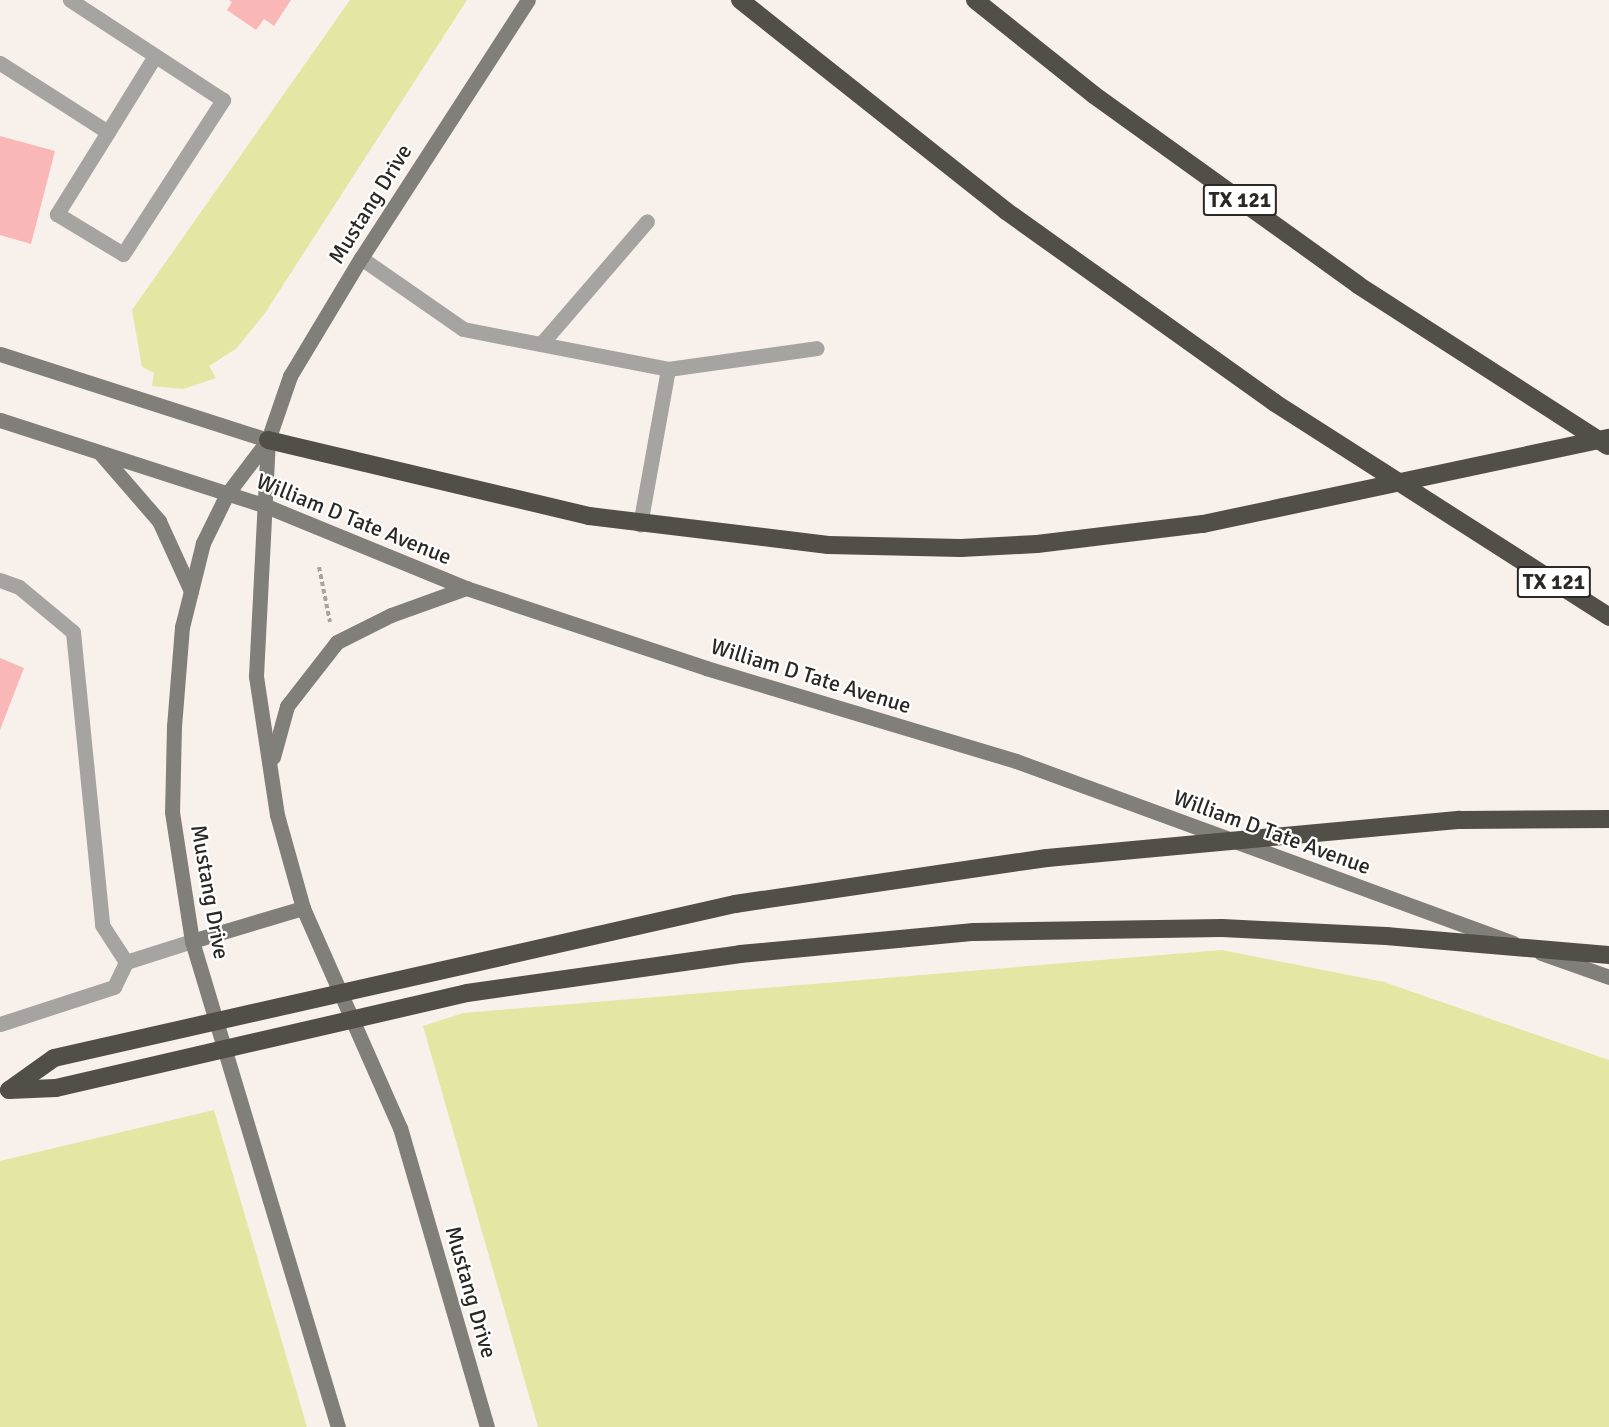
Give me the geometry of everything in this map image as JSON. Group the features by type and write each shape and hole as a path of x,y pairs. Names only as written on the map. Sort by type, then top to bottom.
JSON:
{"highway":[{"name":"TX 121","path":"741,0 1006,211 1265,396 1609,617"},
{"name":"TX 121","path":"975,0 1094,95 1358,285 1609,446"},
{"path":"268,440 640,525 828,546 897,548 1037,544 1203,524 1609,438"},
{"path":"4,1091 54,1058 735,904 1059,856 1460,820 1609,819"},
{"path":"4,1091 56,1088 467,993 740,954 974,932 1222,928 1386,936 1609,955"}],"main road":[{"name":"Mustang Drive","path":"487,1427 400,1128 303,908 277,815 271,763 255,676 268,440 290,376 361,258 527,1"},
{"name":"William D Tate Avenue","path":"0,354 268,440"},
{"name":"William D Tate Avenue","path":"0,420 266,506 466,588 706,668 1016,761 1609,977"},
{"name":"Mustang Drive","path":"268,440 227,494 202,543 182,627 174,726 172,812 192,941 338,1427"},
{"path":"100,454 159,521 191,591"},
{"path":"271,763 287,706 337,642 391,615 466,588"},
{"path":"192,941 303,908"}],"lane":[{"path":"70,0 223,100 123,254 57,214 155,56"},
{"path":"0,63 108,132"},
{"path":"541,344 647,221"},
{"path":"361,258 463,329 668,369 817,348"},
{"path":"640,525 668,369"},
{"path":"0,580 19,587 73,632 102,925 126,962"},
{"path":"0,1024 114,987 126,962 192,941"}],"path":[{"path":"319,567 330,626"}],"green space":[{"path":"350,0 467,0 265,313 237,348 209,366 216,378 183,389 152,386 154,373 142,367 132,310"},
{"path":"1222,950 1384,982 1609,1060 1609,1427 538,1427 423,1026 463,1013"},
{"path":"214,1110 307,1427 0,1427 0,1161"}],"building":[{"path":"229,0 291,0 274,26 264,19 256,30 227,10 232,2"},
{"path":"0,136 55,151 31,244 0,235"},
{"path":"0,658 24,668 0,730"}]}
